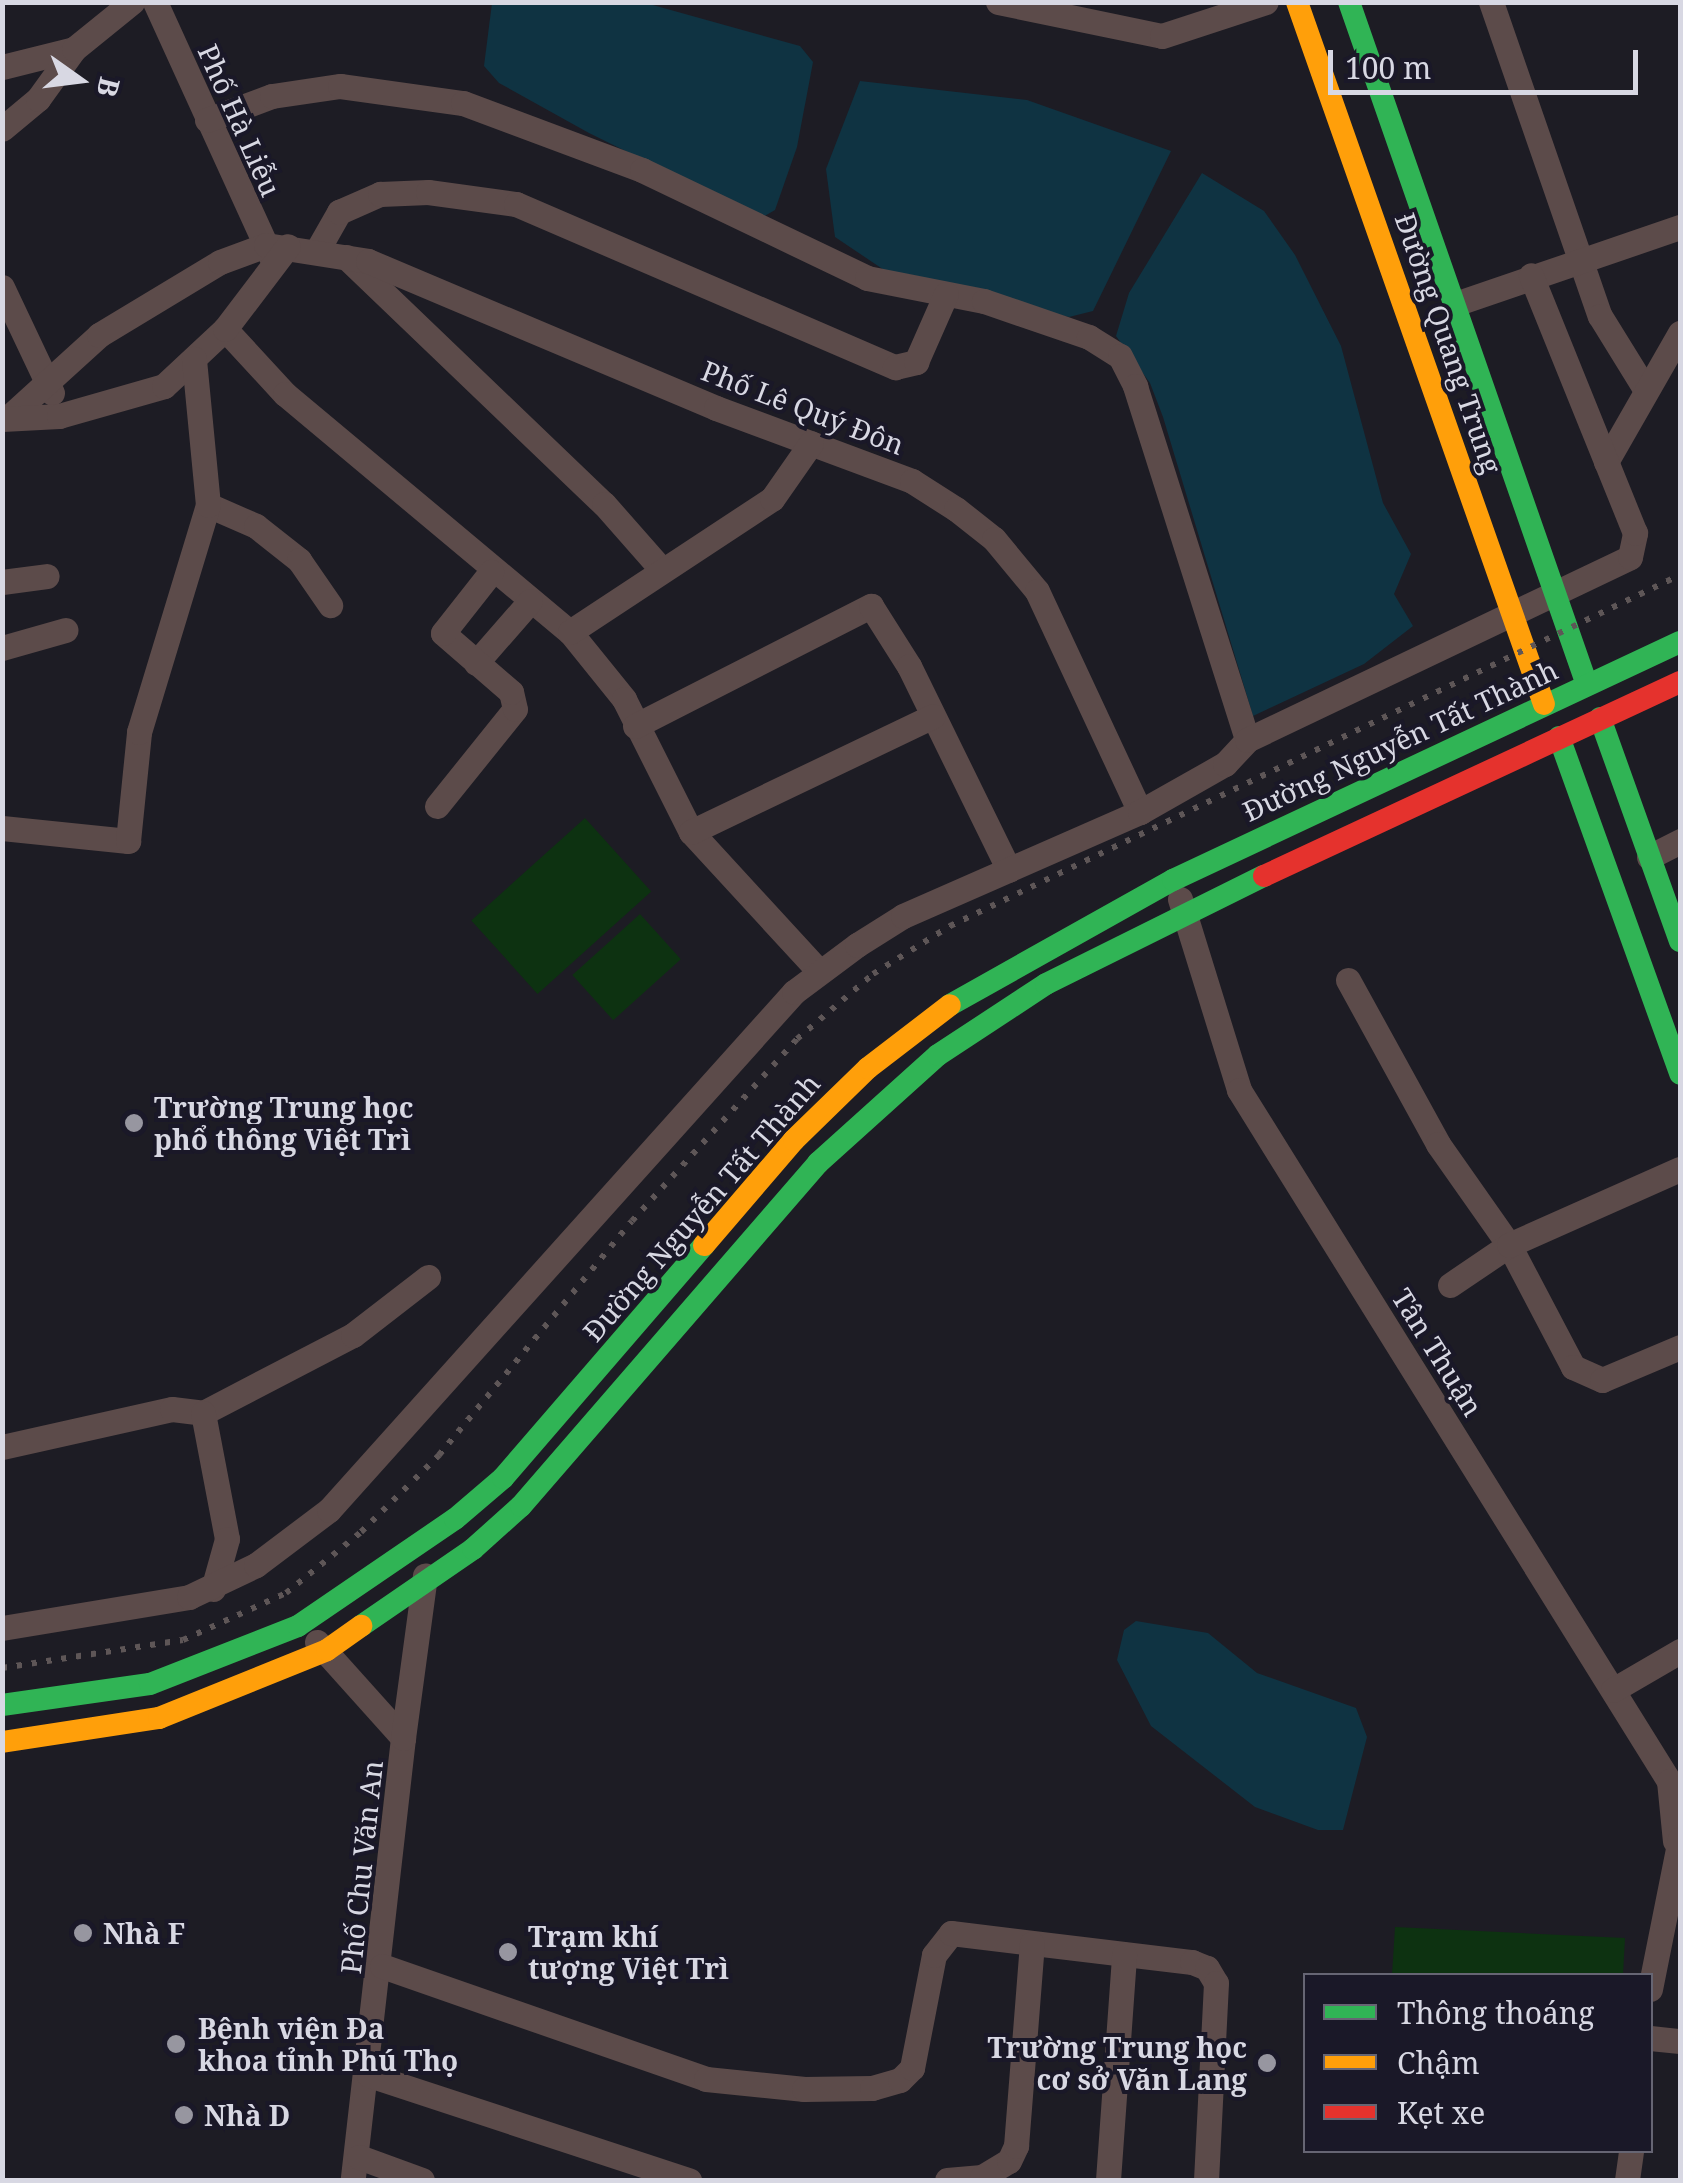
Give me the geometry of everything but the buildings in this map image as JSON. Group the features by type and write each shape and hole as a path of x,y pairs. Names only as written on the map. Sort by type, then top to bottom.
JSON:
{"main road":[{"name":"Đường Quang Trung","path":"1297,2 1544,704"},
{"name":"Đường Quang Trung","path":"1349,2 1587,685"},
{"name":"Đường Nguyễn Tất Thành","path":"2,1705 150,1684 298,1626 420,1544 502,1478 794,1140 868,1068 1030,952 1173,880 1680,642"},
{"path":"2,1742 159,1718 327,1650 426,1583 522,1506 818,1163 892,1092 1046,984 1184,913 1680,682"},
{"path":"1600,718 1680,941"},
{"path":"1558,738 1680,1074"},
{"path":"1625,925 1666,905"}],"street":[{"path":"2,128 38,99 74,50 132,2"},
{"name":"Phố Hà Liễu","path":"154,2 207,120 275,251"},
{"path":"998,2 1162,36 1266,2"},
{"path":"1491,2 1600,316 1645,389"},
{"path":"2,67 74,50"},
{"path":"207,120 272,96 340,86 462,104 642,170 866,278 1032,315 1120,356 1247,740"},
{"path":"662,570 604,504 330,251 339,212 380,194 428,192 516,204 895,367 916,362 946,294"},
{"path":"1455,304 1680,227"},
{"name":"Phố Lê Quý Đôn","path":"6,418 59,416 148,393 194,359 225,329 275,251"},
{"name":"Phố Lê Quý Đôn","path":"6,418 100,335 164,293 275,251 330,251 912,482 982,528 1016,563 1036,591 1140,812"},
{"path":"2,1628 212,1589 292,1540 361,1478 563,1246 819,971 903,916 1140,812 1225,764 1247,740 1511,609 1630,556 1635,533 1531,275"},
{"path":"2,287 48,381 59,416"},
{"path":"225,329 286,394 491,572 570,632 624,699 692,832 819,971"},
{"path":"1606,462 1680,333"},
{"path":"2,828 128,842 139,732 208,505 194,359"},
{"path":"570,632 772,500 811,443"},
{"path":"208,505 256,526 299,560 330,605"},
{"path":"438,806 515,709 511,692 451,643 443,625 491,572"},
{"path":"2,582 47,576"},
{"path":"476,664 530,601"},
{"path":"635,726 864,605 876,610 1009,870"},
{"path":"2,648 64,630"},
{"path":"692,832 933,716"},
{"path":"1649,858 1680,842"},
{"name":"Tân Thuận","path":"1173,880 1239,1090 1669,1781 1678,1840 1672,1912 1653,1978"},
{"path":"1348,980 1438,1144 1509,1246 1583,1376 1602,1380 1680,1348"},
{"path":"1450,1285 1509,1246 1680,1169"},
{"path":"2,1447 172,1409 202,1413 353,1336 428,1277"},
{"path":"202,1413 227,1539 212,1589"},
{"name":"Phố Chu Văn An","path":"356,2169 382,1966 404,1738 426,1583 420,1544"},
{"name":"Phố Chu Văn An","path":"298,1626 327,1650 404,1738"},
{"path":"1612,1690 1680,1651"},
{"path":"382,1966 706,2079 872,2088 900,2080 912,2068 940,1941 952,1933 1192,1962 1207,1968 1216,1983 1206,2180"},
{"path":"947,2180 982,2177 1009,2161 1016,2146 1032,1944"},
{"path":"1108,2180 1124,1955"},
{"path":"1653,2038 1680,2041"},
{"path":"369,2075 689,2180"},
{"path":"1627,2180 1631,2153"},
{"path":"356,2169 422,2180"}],"green space":[{"path":"585,818 651,892 538,994 471,920"},
{"path":"640,914 681,959 613,1020 572,975"},
{"path":"1395,1927 1625,1938 1623,1973 1392,1973"}],"water":[{"path":"642,2 800,46 813,62 797,147 775,210 761,218 589,133 499,83 484,66 492,3"},
{"path":"860,81 1027,100 1171,151 1093,311 1069,317 896,278 835,237 826,169"},
{"path":"1202,173 1264,211 1295,255 1341,346 1383,503 1411,554 1394,594 1413,626 1364,664 1253,716 1163,417 1150,383 1116,336 1129,293"},
{"path":"1136,1621 1208,1633 1257,1673 1356,1708 1367,1737 1343,1830 1318,1830 1255,1807 1151,1726 1117,1660 1124,1630"}],"railway":[{"path":"2,1668 183,1640 286,1593 361,1532 439,1455 632,1221 797,1039 873,974 950,926 1680,575"}],"traffic: fast":[{"path":"1349,2 1587,685"},
{"path":"950,1005 1173,880 1680,642"},
{"path":"1600,718 1680,941"},
{"path":"1559,737 1680,1074"},
{"path":"361,1626 473,1549 521,1506 818,1163 938,1055 1046,984 1264,876"},
{"path":"2,1705 150,1684 298,1626 455,1519 503,1478 704,1245"}],"traffic: slow":[{"path":"1297,2 1544,704"},
{"path":"704,1245 794,1140 868,1068 950,1005"},
{"path":"2,1742 159,1718 327,1650 361,1626"}],"traffic: jam":[{"path":"1264,876 1680,682"}],"place":[{"name":"Trường Trung học phổ thông Việt Trì","path":"134,1123"},
{"name":"Nhà F","path":"83,1933"},
{"name":"Trạm khí tượng Việt Trì","path":"508,1952"},
{"name":"Bệnh viện Đa khoa tỉnh Phú Thọ","path":"176,2044"},
{"name":"Trường Trung học cơ sở Văn Lang","path":"1267,2063"},
{"name":"Nhà D","path":"184,2115"}]}
